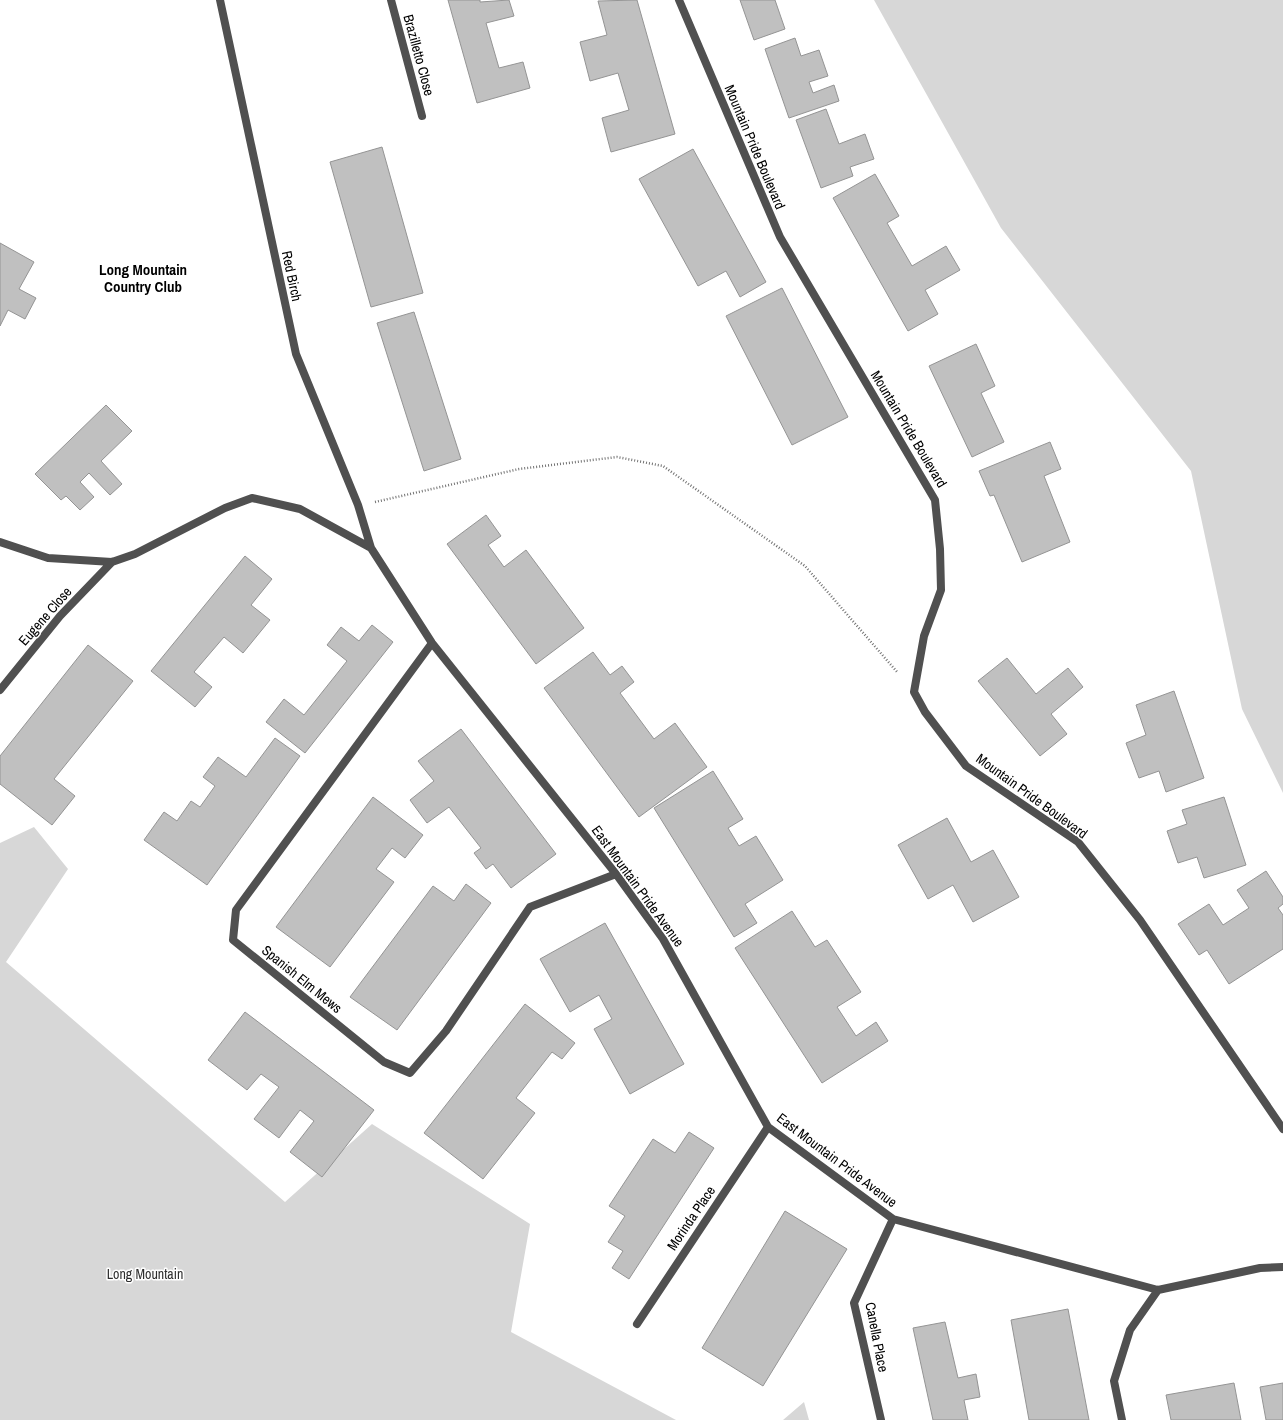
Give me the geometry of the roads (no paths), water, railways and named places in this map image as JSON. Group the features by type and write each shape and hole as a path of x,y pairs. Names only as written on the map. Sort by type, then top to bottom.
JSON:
{"street":[{"name":"Red Birch","path":"220,0 296,354 358,505 371,548"},
{"name":"Brazilletto Close","path":"391,0 422,116"},
{"name":"Mountain Pride Boulevard","path":"679,0 780,237 936,500 940,548 941,590 924,636 914,692 925,712 966,766 1078,842 1140,920 1283,1129"},
{"name":"East Mountain Pride Avenue","path":"0,542 48,558 112,562 135,554 225,508 252,498 300,509 371,548 432,642 616,874 663,939 768,1127 893,1219 1158,1290 1260,1268 1283,1267"},
{"name":"Eugene Close","path":"0,690 60,616 112,562"},
{"name":"Spanish Elm Mews","path":"432,642 236,910 233,940 384,1062 410,1073 446,1031 530,907 616,874"},
{"name":"Morinda Place","path":"637,1324 768,1127"},
{"name":"Canella Place","path":"881,1420 854,1302 893,1219"},
{"path":"1122,1420 1114,1381 1130,1330 1158,1290"}],"district":[{"name":"Long Mountain Country Club","path":"143,278"}],"park label":[{"name":"Long Mountain","path":"145,1274"}]}
